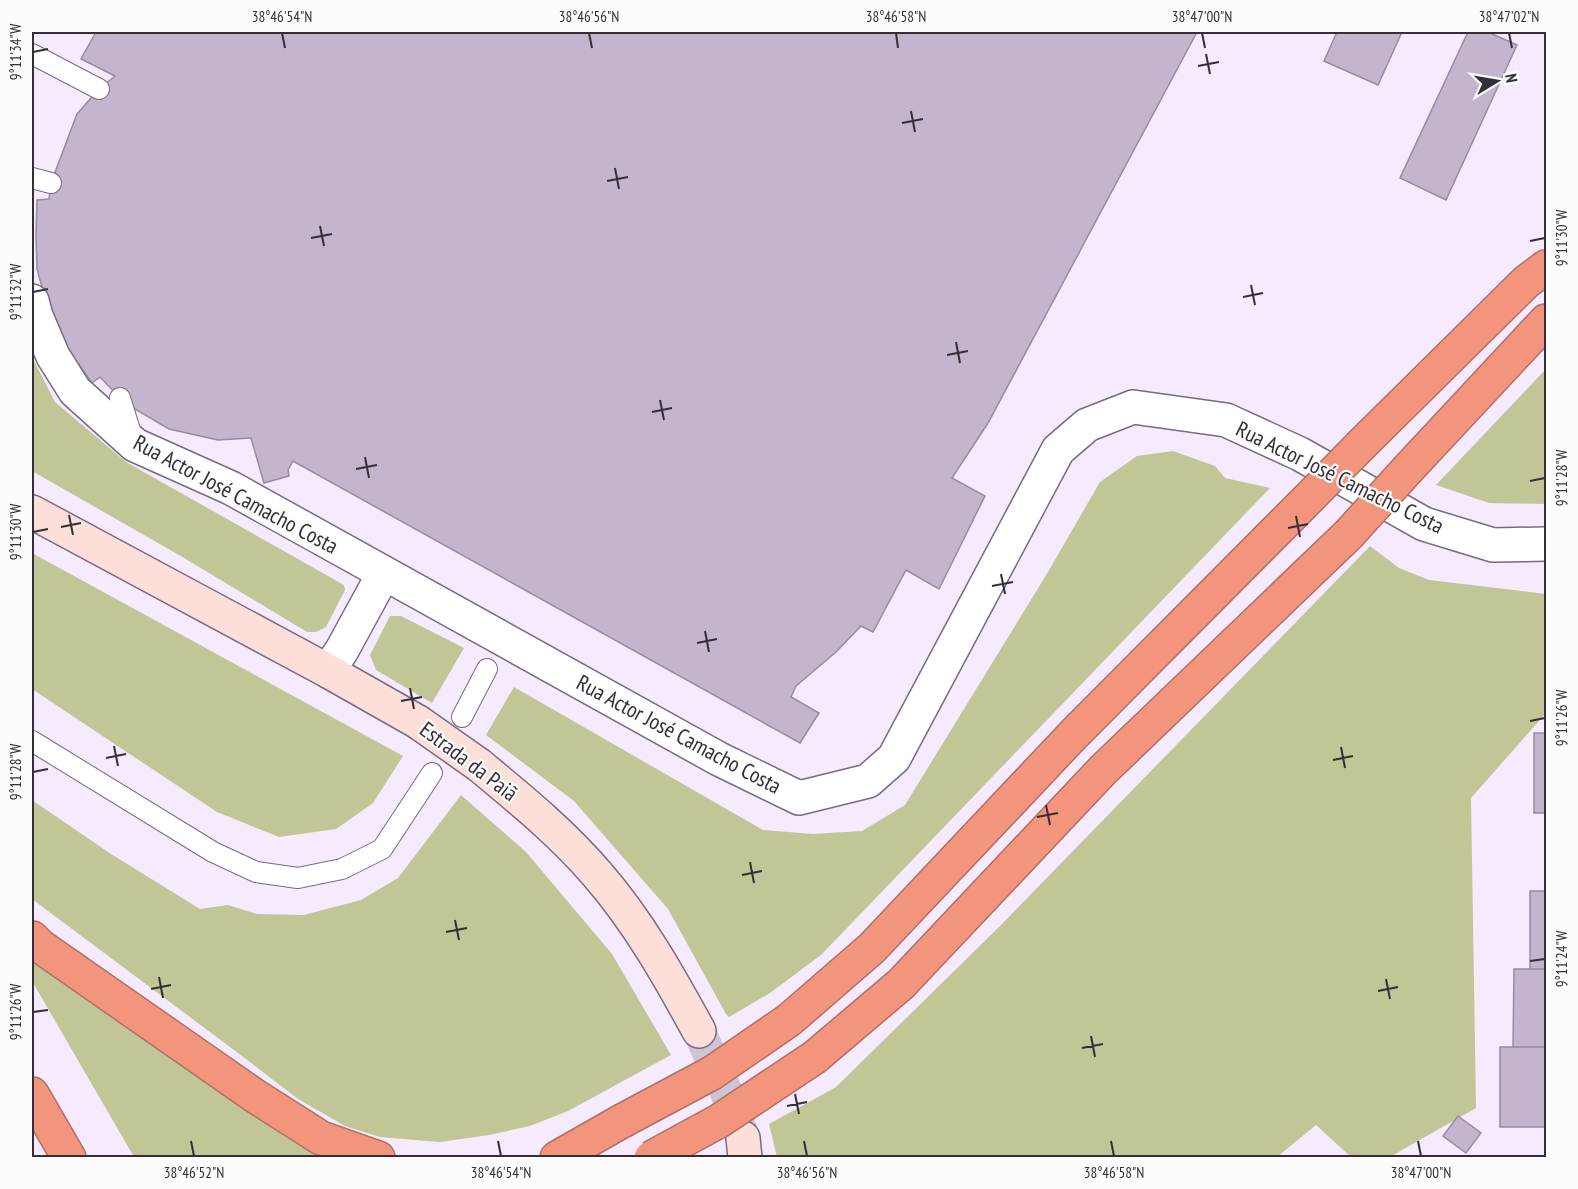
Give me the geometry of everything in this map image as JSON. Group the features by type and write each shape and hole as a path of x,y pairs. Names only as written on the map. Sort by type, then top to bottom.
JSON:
{"highway":[{"path":"557,1158 622,1120 712,1073 789,1020 872,948 1074,734 1362,444 1526,282 1546,267"},
{"path":"651,1158 719,1121 815,1057 901,984 1103,771 1349,534 1546,321"},
{"path":"32,938 40,946 255,1096 321,1138 378,1158"},
{"path":"32,1094 69,1158"}],"street":[{"name":"Rua Actor José Camacho Costa","path":"32,301 52,356 75,391 135,445 231,488 719,759 799,798 868,781 894,758 1058,450 1087,425 1133,407 1226,420 1300,454 1424,524 1492,545 1546,544"},
{"name":"Estrada da Paiã","path":"32,513 328,671 418,722 479,765 543,817 597,874 665,969 699,1031"},
{"path":"328,671 384,573"}],"lane":[{"path":"32,54 99,89"},
{"path":"32,178 51,183"},
{"path":"120,398 135,445"},
{"path":"462,717 487,669"},
{"path":"32,741 213,852 256,872 298,878 342,869 382,849 432,773"}],"green space":[{"path":"32,357 55,402 126,462 344,585 345,590 326,627 316,632 307,632 32,471"},
{"path":"1546,369 1546,504 1489,503 1436,485"},
{"path":"1173,451 1215,466 1225,478 1270,488 821,955 770,993 729,1017 668,909 574,801 486,735 514,687 763,830 813,834 862,831 905,805 1048,572 1100,482 1137,456"},
{"path":"1370,546 1399,568 1429,580 1546,594 1546,713 1471,798 1476,1108 1388,1158 1351,1157 1316,1125 1277,1157 777,1157 769,1124 836,1087 1002,924"},
{"path":"32,553 403,756 373,803 336,829 279,837 217,812 32,689"},
{"path":"390,616 401,616 464,648 432,703 376,670 370,655"},
{"path":"461,795 526,852 612,954 671,1055 568,1111 530,1126 440,1142 380,1137 345,1126 298,1099 32,899 32,800 111,854 200,909 228,905 257,914 304,915 361,900 398,878"},
{"path":"32,942 346,1157 134,1157 32,981"}],"building":[{"path":"96,32 1197,32 988,423 952,478 985,496 939,589 906,570 873,632 861,626 836,652 796,686 791,697 819,713 800,743 293,461 288,470 289,476 264,483 251,438 218,440 169,429 133,408 100,377 92,383 62,341 46,302 37,269 36,235 37,200 49,199 51,183 77,114 99,89 115,76 81,59"},
{"path":"1337,32 1402,32 1378,85 1324,61"},
{"path":"1468,32 1488,32 1517,45 1446,200 1400,178"},
{"path":"1534,733 1546,733 1546,813 1534,813"},
{"path":"1546,813 1546,891 1545,891"},
{"path":"1530,891 1546,891 1546,969 1530,969"},
{"path":"1514,969 1546,969 1546,1047 1513,1047"},
{"path":"1500,1047 1546,1047 1546,1127 1500,1127"},
{"path":"1458,1116 1481,1133 1466,1153 1443,1136"}],"tunnel":[{"path":"699,1031 743,1136"}]}
